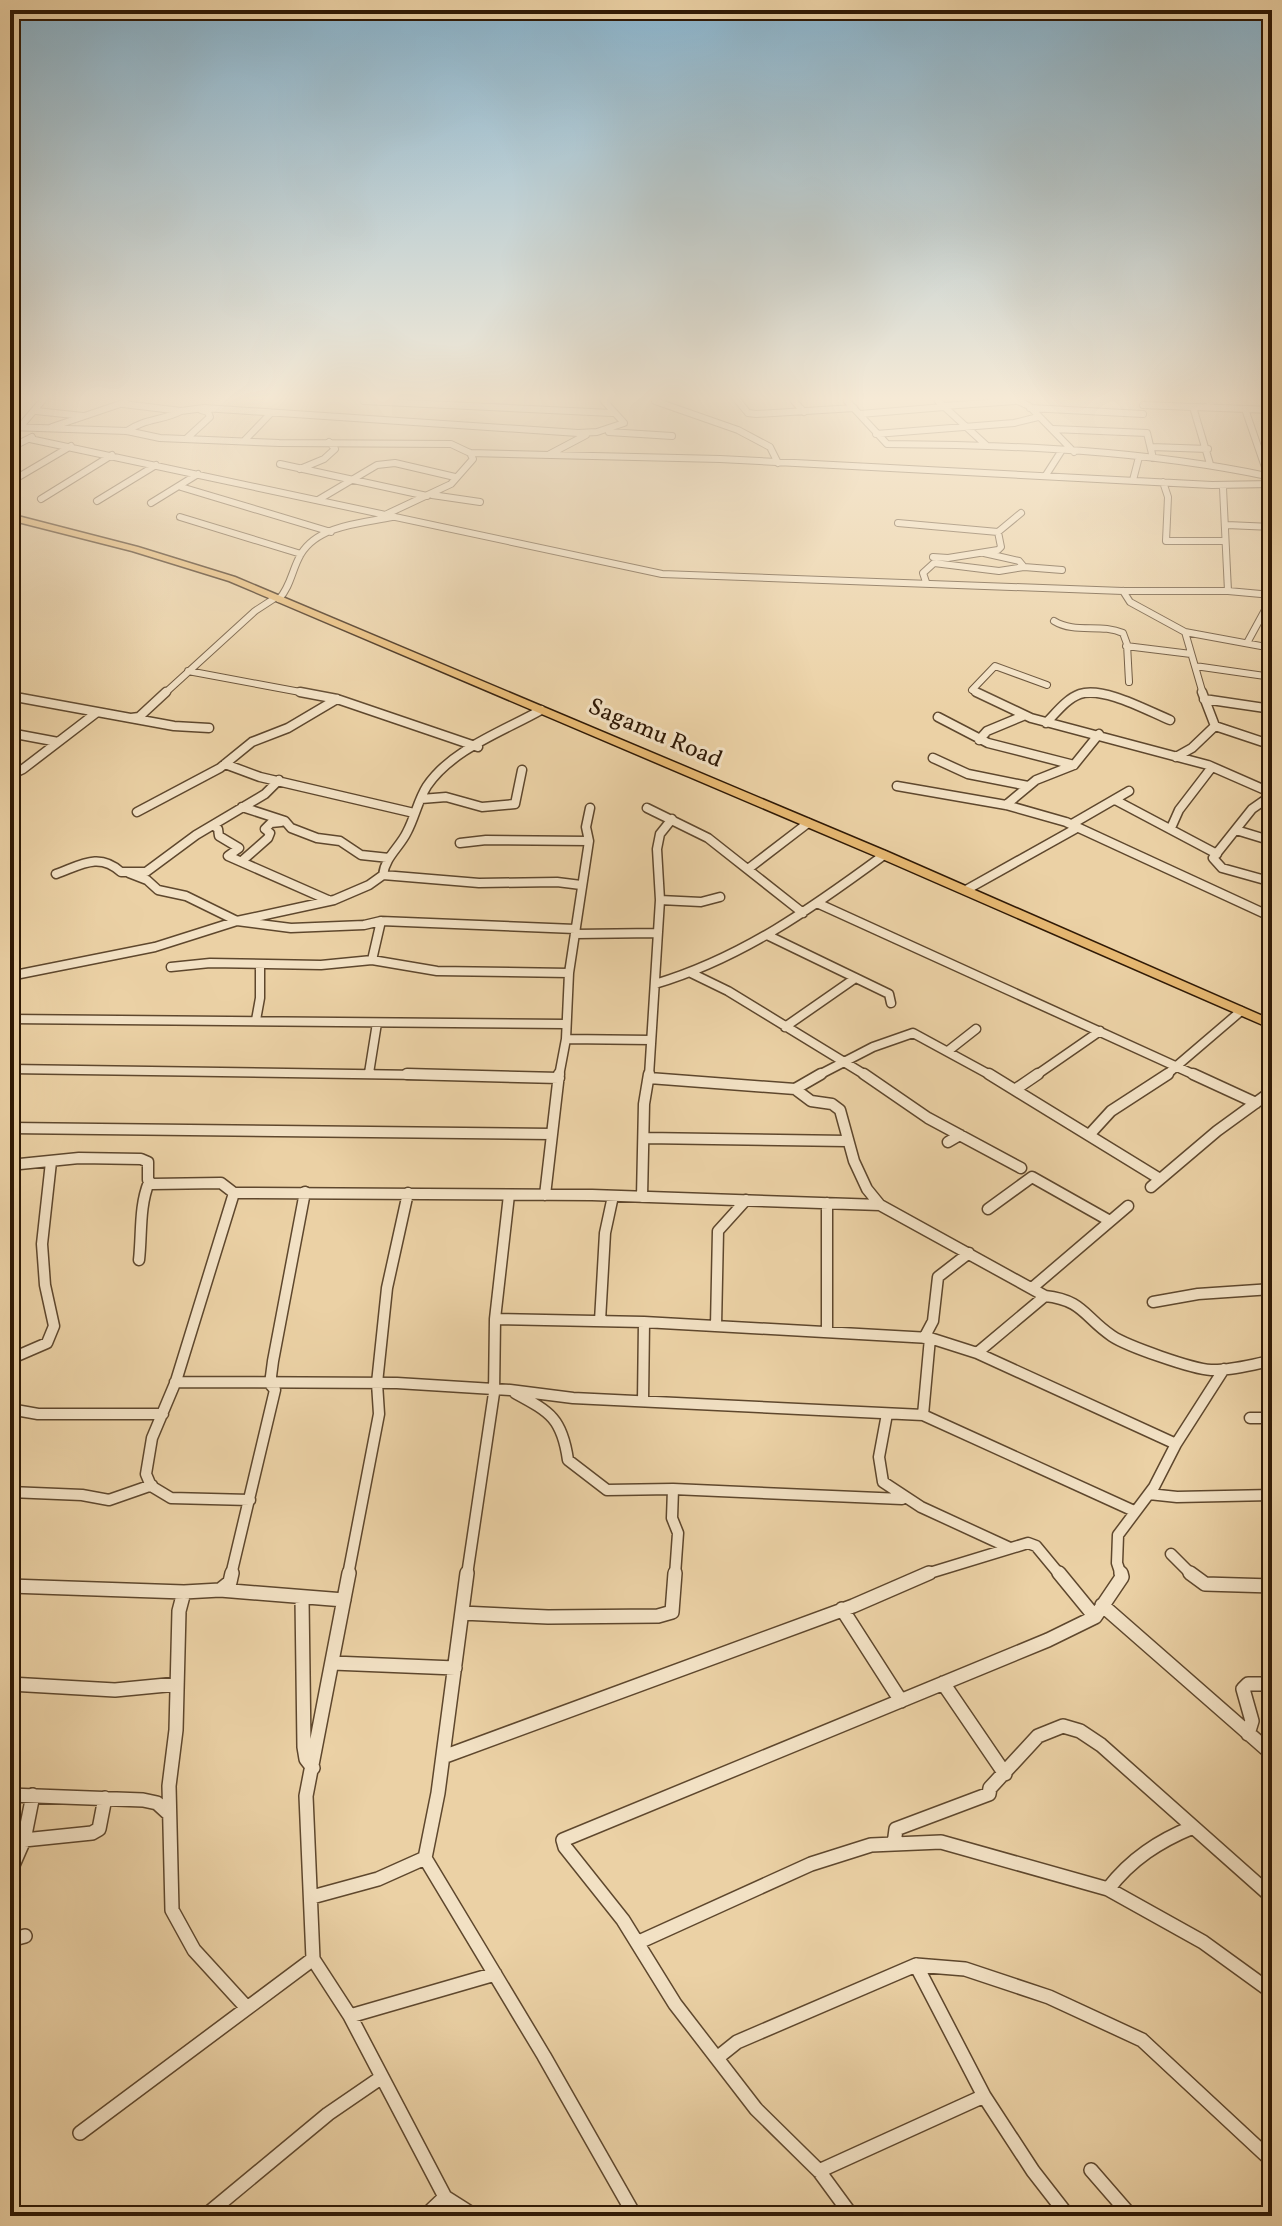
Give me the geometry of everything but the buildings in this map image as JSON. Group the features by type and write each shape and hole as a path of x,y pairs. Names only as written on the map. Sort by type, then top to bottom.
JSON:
{"highway":[{"name":"Sagamu Road","path":"10,517 135,549 232,579 966,890 1272,1025"}],"street":[{"path":"241,505 331,532"},
{"path":"340,505 662,574 1123,591 1228,591 1272,595"},
{"path":"131,718 139,717 255,611 277,598 298,569 301,554 311,541 331,532 390,516 412,505"},
{"path":"1168,505 1166,541 1224,541"},
{"path":"1227,505 1224,541 1229,562 1228,591"},
{"path":"898,523 998,532 1021,513"},
{"path":"180,517 301,554"},
{"path":"1227,525 1272,527"},
{"path":"933,557 984,553 1001,547 998,532"},
{"path":"984,553 1019,561 1024,567"},
{"path":"926,582 923,573 934,563 999,571 1024,567 1062,570"},
{"path":"1123,591 1125,598 1185,632 1272,648"},
{"path":"1247,643 1265,610"},
{"path":"1054,621 1062,626 1117,629 1125,636 1129,682"},
{"path":"1185,632 1215,726 1272,745"},
{"path":"1126,646 1191,654"},
{"path":"1047,685 995,666 972,690 1023,716 1099,734 1212,767 1272,794 1252,809 1213,858 1222,868 1272,882"},
{"path":"1195,666 1272,677"},
{"path":"188,671 337,699 478,747"},
{"path":"1046,723 1076,695 1084,692 1101,694 1170,720"},
{"path":"10,696 174,726 209,728"},
{"path":"137,812 225,764 252,742 288,728 337,699"},
{"path":"1204,699 1272,709"},
{"path":"383,875 383,866 404,838 431,781 478,747 541,710"},
{"path":"10,775 23,769 96,713"},
{"path":"979,740 987,731 1023,716"},
{"path":"938,717 979,740 1074,765"},
{"path":"1176,757 1192,748 1215,726"},
{"path":"10,733 58,742"},
{"path":"1006,805 1028,786 1061,767 1074,765 1099,734"},
{"path":"933,758 968,774 1028,786"},
{"path":"225,764 414,813"},
{"path":"1171,828 1179,810 1212,767"},
{"path":"421,799 446,797 482,807 515,804 522,770"},
{"path":"56,874 95,861 110,862 121,872 146,872 213,825 265,794 279,780"},
{"path":"897,786 1006,805 1072,824 1272,917"},
{"path":"1072,824 1117,801 1129,791"},
{"path":"1117,801 1217,854"},
{"path":"242,807 285,821 299,832 340,841 361,855 389,858"},
{"path":"545,1195 566,1039 569,973 589,841 586,827 590,808"},
{"path":"647,808 708,838 803,913"},
{"path":"642,1197 644,1104 649,1078 660,900 657,849 660,834 672,819"},
{"path":"243,860 258,850 268,838 270,833 265,829 271,823 285,821"},
{"path":"748,869 808,823"},
{"path":"966,890 1075,829 1072,824"},
{"path":"213,825 218,829 219,836 239,848 228,856 328,900"},
{"path":"1236,830 1272,841"},
{"path":"460,843 486,840 589,841"},
{"path":"655,984 691,973 769,936 884,855"},
{"path":"129,873 147,880 158,890 186,896 237,921 291,928 364,925 381,921 657,933"},
{"path":"10,977 44,965 79,963 160,946 237,921 358,891 383,875 479,883 557,882 581,885"},
{"path":"660,900 701,902 720,897"},
{"path":"817,903 1256,1103"},
{"path":"372,960 381,921"},
{"path":"769,936 889,994 891,1003"},
{"path":"171,967 210,963 321,965 372,960 437,971 569,973"},
{"path":"256,1020 260,998 260,964"},
{"path":"691,973 728,991 843,1061 928,1118 1021,1168"},
{"path":"785,1027 854,979"},
{"path":"1090,1134 1111,1111 1177,1066 1241,1011"},
{"path":"10,1019 565,1024"},
{"path":"369,1073 377,1023"},
{"path":"948,1051 976,1029"},
{"path":"1016,1089 1100,1031"},
{"path":"795,1089 843,1061 903,1033 913,1033 1016,1089 1160,1179"},
{"path":"566,1039 651,1040"},
{"path":"10,1069 559,1078"},
{"path":"649,1078 795,1089 811,1101 836,1106 867,1189 880,1205 1045,1296 1066,1298 1082,1307 1108,1333 1125,1341 1193,1367 1224,1369 1272,1361"},
{"path":"1151,1187 1217,1131 1272,1091"},
{"path":"10,1128 552,1134"},
{"path":"948,1142 960,1135"},
{"path":"645,1138 847,1141"},
{"path":"10,1165 79,1158 141,1159 148,1162 149,1182 141,1202 143,1224 139,1260"},
{"path":"10,1359 47,1343 54,1326 44,1296 42,1261 43,1204 51,1162"},
{"path":"988,1209 1032,1177 1110,1221"},
{"path":"149,1182 221,1183 234,1193 613,1196 880,1205"},
{"path":"270,1384 305,1192"},
{"path":"234,1193 175,1382 153,1438 146,1473 160,1494 171,1498 250,1500"},
{"path":"408,1193 387,1288 377,1383 379,1414 306,1796 313,1959 350,2016 445,2197 475,2216"},
{"path":"509,1195 495,1319 495,1389 443,1757 425,1858 635,2216"},
{"path":"600,1321 605,1233 613,1196"},
{"path":"716,1326 718,1231 746,1200"},
{"path":"827,1203 827,1332"},
{"path":"1032,1288 1128,1206"},
{"path":"923,1415 927,1338 933,1321 938,1277 969,1253"},
{"path":"1153,1302 1198,1294 1272,1289"},
{"path":"977,1353 1045,1296"},
{"path":"495,1319 644,1322 927,1338 977,1353 1176,1444"},
{"path":"643,1401 644,1322"},
{"path":"852,2216 819,2171 756,2109 675,2004 639,1942 565,1847 563,1840 1048,1640 1099,1611 1122,1577 1115,1542 1134,1511 1149,1494 1176,1444 1224,1369"},
{"path":"175,1382 377,1383 510,1390 573,1398 923,1415 1134,1511"},
{"path":"220,1590 230,1582 238,1537 269,1424 275,1390 270,1384"},
{"path":"510,1390 550,1412 565,1440 568,1460 597,1485 623,1492 673,1489 902,1499"},
{"path":"10,1409 38,1414 163,1414"},
{"path":"887,1414 880,1446 882,1481 902,1499 995,1547 1010,1548 1028,1543 1036,1546 1099,1611 1137,1632 1272,1754"},
{"path":"1250,1418 1272,1418"},
{"path":"864,1499 882,1481"},
{"path":"10,1492 82,1495 102,1500 131,1495 152,1485"},
{"path":"462,1613 548,1617 658,1616 672,1612 678,1533 672,1518 673,1489"},
{"path":"1149,1494 1177,1497 1272,1495"},
{"path":"443,1757 842,1609 995,1547"},
{"path":"1171,1554 1205,1584 1272,1586"},
{"path":"10,1586 184,1592 220,1590 344,1600"},
{"path":"184,1592 179,1611 169,1814 170,1895 178,1926 198,1955 247,2008"},
{"path":"302,1599 304,1747 306,1759 313,1768"},
{"path":"842,1609 901,1701"},
{"path":"333,1663 455,1668"},
{"path":"943,1683 1005,1774"},
{"path":"10,1684 115,1690 177,1684"},
{"path":"1248,1734 1252,1721 1243,1689 1248,1684 1272,1684"},
{"path":"894,1844 896,1829 989,1794 990,1788 1015,1759 1053,1727 1074,1728 1100,1744 1272,1897"},
{"path":"10,1795 157,1803 169,1814"},
{"path":"10,1872 24,1840 33,1795"},
{"path":"24,1840 92,1833 99,1829 105,1798"},
{"path":"1108,1889 1120,1872 1155,1844 1193,1827"},
{"path":"639,1942 811,1864 871,1845 941,1842 1108,1889 1203,1942 1272,1992"},
{"path":"312,1897 378,1879 425,1858"},
{"path":"10,1940 25,1936"},
{"path":"80,2133 313,1959"},
{"path":"717,2058 737,2042 916,1965 987,1974 1049,1997 1142,2040 1272,2161"},
{"path":"916,1965 984,2096 1033,2171 1068,2216"},
{"path":"350,2016 495,1974"},
{"path":"205,2216 293,2142 382,2077"},
{"path":"819,2171 984,2096"},
{"path":"1091,2170 1131,2216"},
{"path":"425,2216 445,2197"}]}
